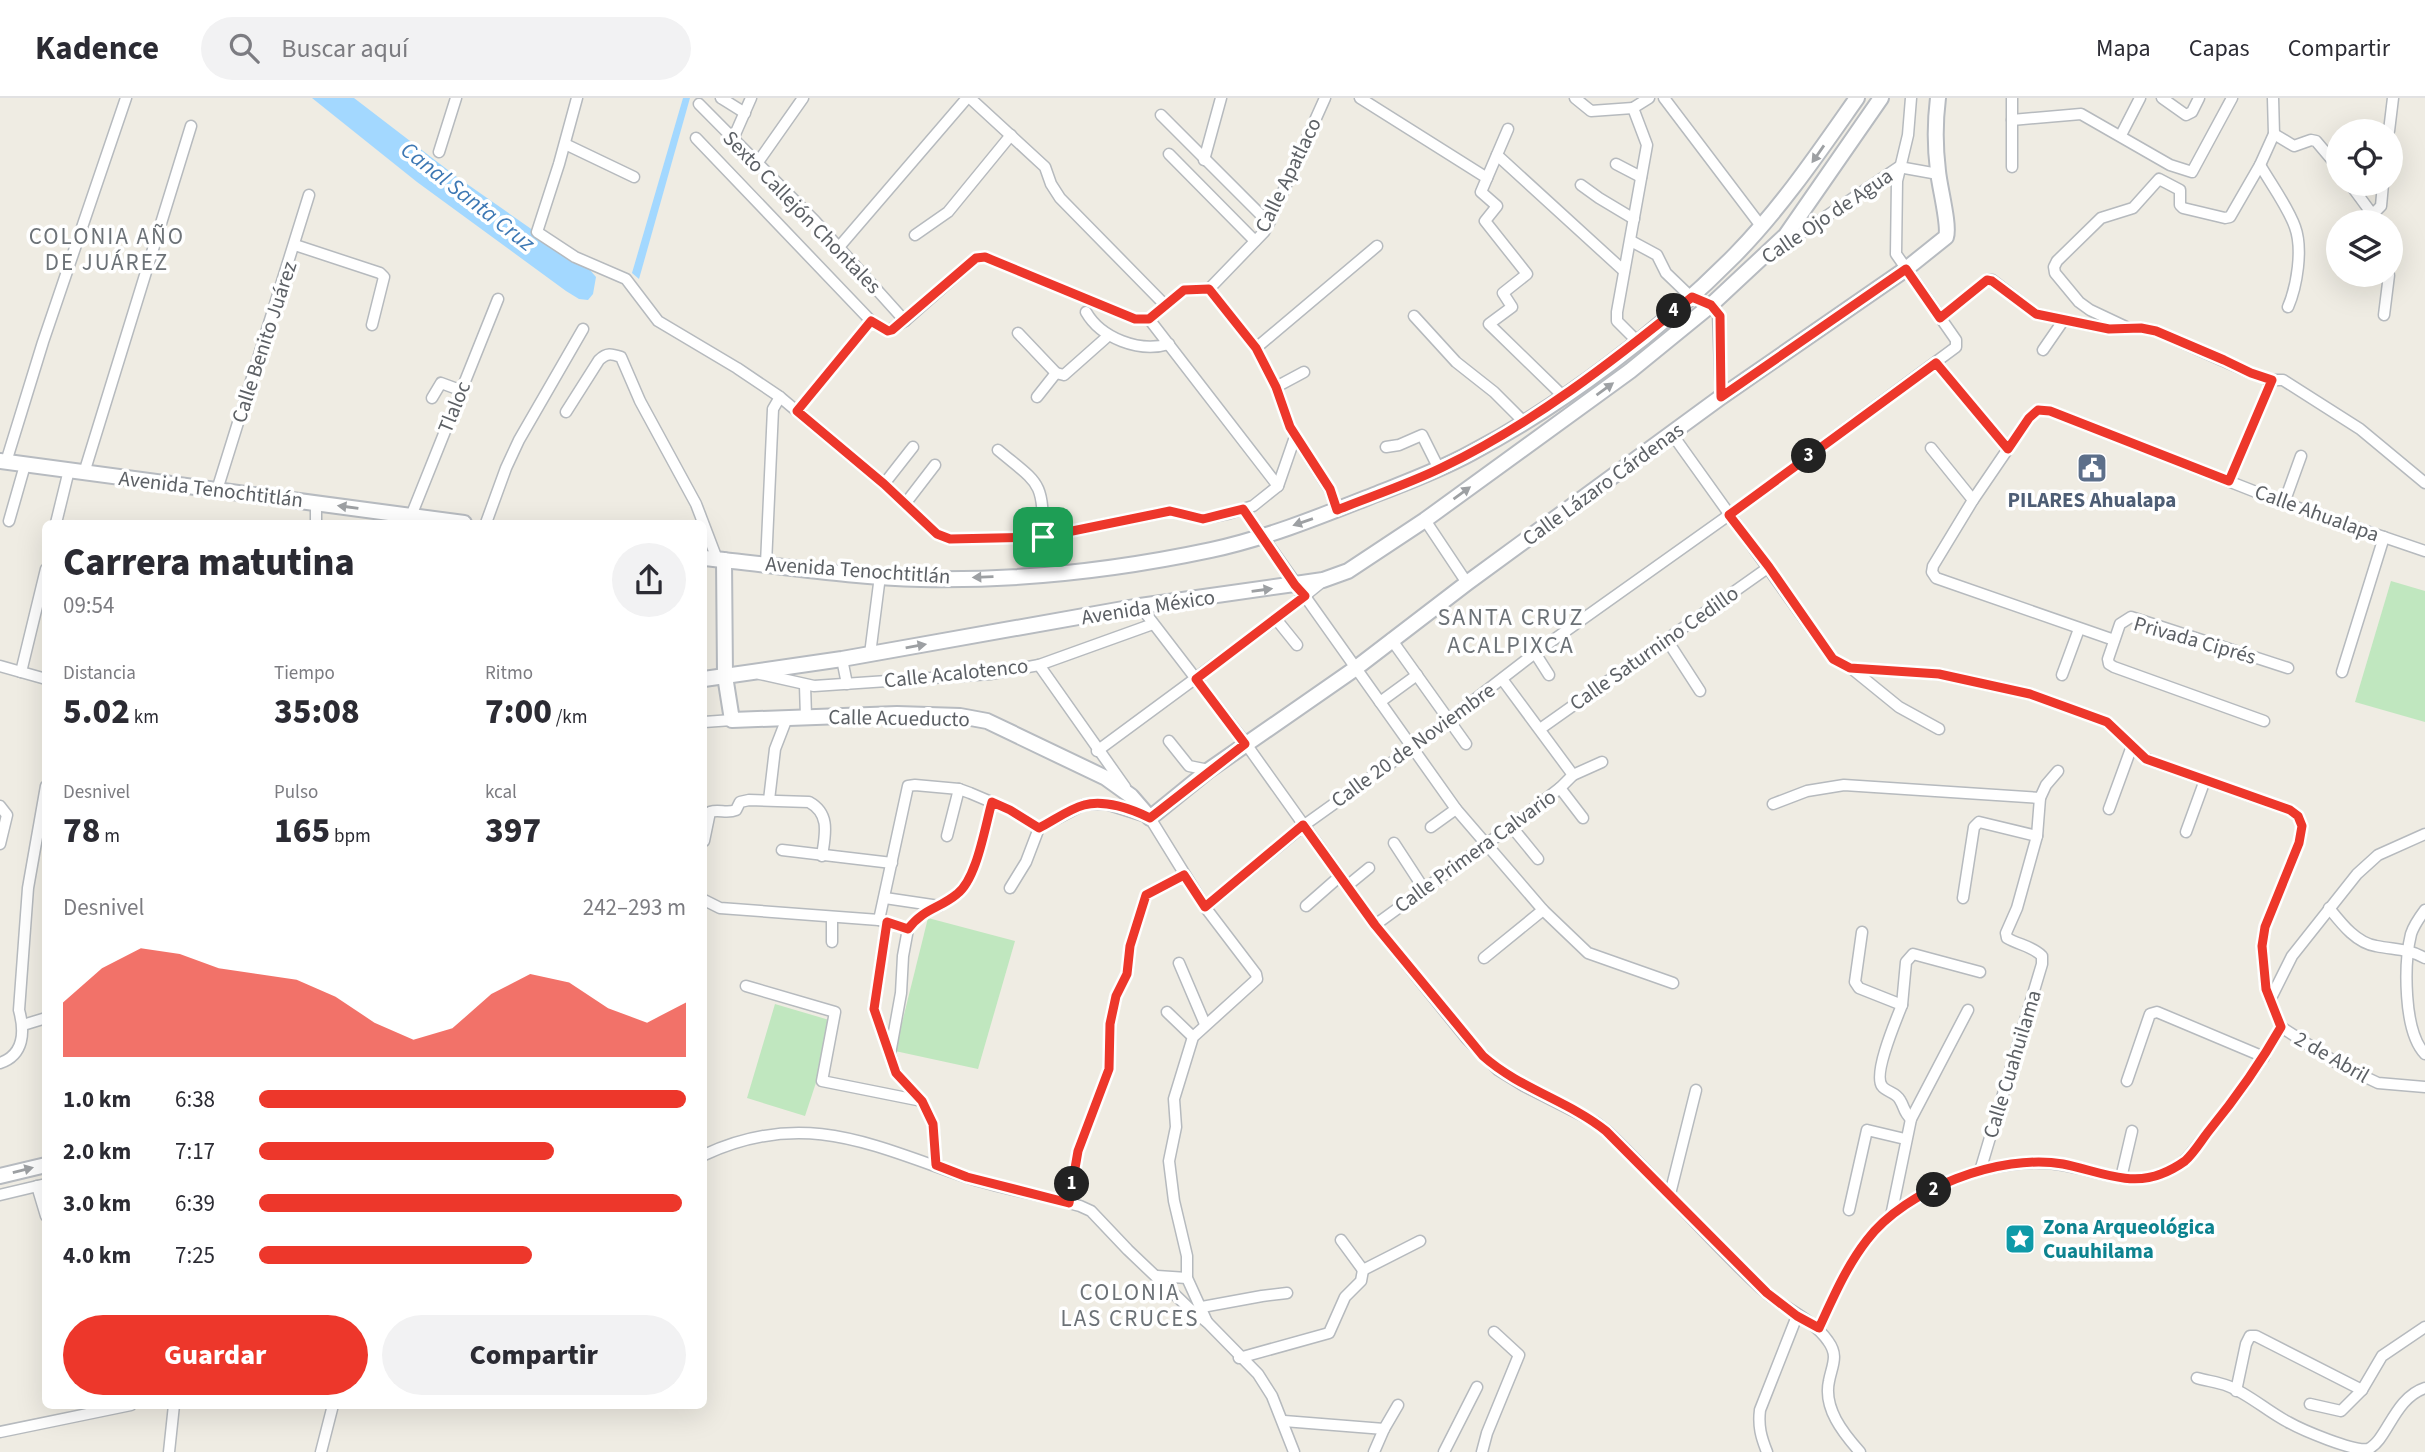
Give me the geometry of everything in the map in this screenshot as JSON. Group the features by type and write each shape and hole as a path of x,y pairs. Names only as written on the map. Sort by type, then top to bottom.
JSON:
{"main road":[{"name":"Avenida Tenochtitlán","path":"715,559 922,579 1038,574 1135,564 1213,550 1261,536 1439,470 1499,438 1563,396 1692,297 1736,254 1797,183 1857,98"},
{"name":"Avenida México","path":"707,679 842,659 1140,606 1295,585 1324,580 1348,571 1425,520 1550,430 1711,305 1786,234 1881,98"},
{"name":"Calle Lázaro Cárdenas","path":"1150,818 1245,744 1356,668 1391,639 1721,397 1906,269 1948,233 1938,174 1938,98"},
{"path":"1736,254 1754,265"},
{"path":"1499,438 1512,456"},
{"path":"1469,454 1484,477"},
{"name":"Avenida Tenochtitlán","path":"3,462 441,520"},
{"path":"715,559 725,676 732,720"},
{"name":"Calle Acueducto","path":"732,720 897,714 960,716 987,721 1079,765 1132,796"},
{"path":"1132,796 1150,818"},
{"path":"0,1176 42,1166"}],"street":[{"path":"3,462 126,98"},
{"path":"439,152 456,98"},
{"path":"577,98 537,232 575,257 626,279 658,321 780,397 884,484 937,534 950,539 1043,537 1170,511 1203,519 1243,509 1253,506 1278,486 1295,437"},
{"path":"721,98 745,113"},
{"path":"733,139 751,98"},
{"path":"758,162 803,98"},
{"path":"839,247 969,98 1045,167 1051,184 1076,215 1165,305"},
{"path":"1204,160 1220,98"},
{"name":"Calle Apatlaco","path":"1209,289 1269,223 1325,98"},
{"path":"1360,98 1487,178"},
{"path":"1575,98 1591,111 1633,108 1649,98"},
{"path":"1664,98 1761,226"},
{"name":"Calle 20 de Noviembre","path":"1205,907 1303,825 1412,748 1535,653 1729,515 1956,347 1958,343 1896,254 1899,167 1908,135 1911,98"},
{"path":"2012,98 2012,167"},
{"path":"2120,135 2140,98"},
{"path":"2162,98 2186,115 2192,112 2199,98"},
{"path":"2012,120 2081,114 2169,165 2192,172 2232,98"},
{"path":"2159,178 2180,190 2180,205 2183,208 2230,217 2260,165 2274,134 2273,98"},
{"path":"2390,119 2393,98"},
{"name":"Sexto Callejón Chontales","path":"699,104 839,247 905,321"},
{"path":"1633,108 1647,145 1617,321 1637,341"},
{"path":"1161,115 1269,223"},
{"path":"84,473 191,126"},
{"path":"1508,129 1481,192 1497,206 1485,221 1527,274 1503,293 1512,307 1489,324 1563,396"},
{"path":"2274,134 2294,146 2316,141 2326,153"},
{"path":"915,236 948,212 1012,135"},
{"path":"696,138 871,321 888,331 905,321 976,258 985,257 1135,319 1149,319 1184,290 1209,289 1256,348 1276,387 1295,437 1330,489 1337,510"},
{"path":"565,144 634,177"},
{"path":"1168,154 1255,241"},
{"path":"1497,155 1624,271"},
{"path":"1616,164 1641,177"},
{"path":"2127,328 2079,302 2055,273 2054,267 2101,218 2133,208 2169,165"},
{"path":"2260,165 2295,228 2298,268 2295,290 2288,307"},
{"path":"1899,167 1938,174"},
{"name":"Calle Ojo de Agua","path":"1754,265 1899,167"},
{"path":"1581,184 1634,219"},
{"name":"Calle Benito Juárez","path":"217,490 309,195"},
{"path":"1631,241 1657,255 1664,270 1692,297 1711,305 1720,316 1721,397"},
{"path":"295,245 384,276 372,325"},
{"path":"1256,348 1377,246"},
{"path":"1940,318 1987,280 2036,314 2109,329 2156,331 2251,373 2272,380 2283,380 2360,429 2425,483"},
{"path":"2384,315 2388,287"},
{"name":"Tlaloc","path":"411,516 498,299"},
{"path":"1086,312 1094,324 1108,336 1157,348 1169,344"},
{"path":"1414,316 1456,362 1487,386 1524,422"},
{"path":"1149,319 1278,486"},
{"path":"797,411 871,321"},
{"path":"2043,350 2063,321"},
{"path":"487,520 519,440 583,329"},
{"path":"1018,332 1056,373 1064,375 1108,336"},
{"path":"566,412 604,354 621,357 640,401 696,504 702,520"},
{"path":"1936,363 2008,449"},
{"path":"1276,387 1304,372"},
{"path":"1037,397 1056,373"},
{"path":"2229,481 2272,380"},
{"path":"432,398 440,383 460,390"},
{"path":"766,564 773,409 780,397"},
{"name":"Calle Ahualapa","path":"2079,628 1936,578 1932,572 1933,566 1973,500 2029,418 2038,410 2050,411 2284,503 2425,551"},
{"path":"1672,434 1833,659 1850,668 1899,707 1939,729"},
{"path":"1386,447 1399,446 1422,435 1439,470"},
{"path":"884,484 913,447"},
{"path":"1930,447 1973,500"},
{"path":"998,450 1039,487 1043,499 1043,537"},
{"path":"2284,503 2301,456"},
{"path":"9,521 25,465"},
{"path":"905,503 935,465"},
{"path":"57,520 69,470"},
{"path":"316,503 316,520"},
{"path":"1243,509 1456,809 1542,910 1588,953 1673,983"},
{"path":"1425,520 1467,583"},
{"path":"707,536 715,559"},
{"path":"2342,672 2384,537"},
{"name":"Calle Saturnino Cedillo","path":"1540,729 1769,567"},
{"path":"870,654 880,576"},
{"path":"1097,751 1276,619 1324,580"},
{"path":"21,672 42,585"},
{"path":"1140,606 1245,744 1375,925 1483,1056 1498,1070 1524,1086 1595,1122 1767,1293 1797,1316 1819,1328 1833,1347 1836,1358 1828,1382 1829,1405 1847,1438 1860,1452"},
{"name":"Privada Ciprés","path":"2114,640 2123,620 2131,617 2288,668"},
{"path":"1276,619 1297,645"},
{"name":"Calle Acalotenco","path":"752,672 805,685 990,674 1039,665 1153,624"},
{"path":"2062,675 2079,628 2114,640 2108,659 2109,664 2114,667 2264,721"},
{"path":"1391,639 1466,744"},
{"path":"1667,640 1700,691"},
{"path":"1535,653 1549,675"},
{"path":"842,659 847,684"},
{"path":"1039,665 1097,751 1132,796"},
{"path":"0,666 42,679"},
{"path":"1819,1328 1844,1274 1868,1238 1914,1199 1980,1171 2011,1163 2060,1164 2120,1178 2148,1178 2185,1161 2264,1057 2281,1027 2266,989 2262,946 2265,927 2299,843 2302,826 2298,816 2290,810 2146,759 2107,722 2030,694 1939,674 1850,668"},
{"path":"1380,702 1417,675"},
{"path":"1502,679 1573,775 1602,762"},
{"path":"805,685 806,717"},
{"path":"769,800 775,749 786,718"},
{"name":"Calle Acueducto","path":"707,722 732,720"},
{"path":"1169,741 1189,766 1209,771"},
{"path":"2109,809 2132,746"},
{"path":"1963,898 1974,827 1979,822 2037,836 2040,798 2046,785 2058,771"},
{"name":"Calle Primera Calvario","path":"1375,925 1511,826 1573,775"},
{"path":"2186,832 2206,780"},
{"path":"1773,804 1807,790 1844,785 2040,798"},
{"path":"936,1165 933,1124 922,1101 896,1073 874,1009 885,898 908,786 959,789 1010,810 1039,828"},
{"path":"1560,788 1583,818"},
{"path":"947,836 959,789"},
{"path":"707,824 709,812 715,810 731,813 740,802 809,802 816,806 826,823 822,856"},
{"path":"890,1054 901,993 908,929 918,916 960,893 971,875 992,802"},
{"path":"1010,888 1026,862 1039,828 1083,805 1106,804 1150,818 1205,907 1256,974 1257,979 1193,1037 1174,1099 1176,1127 1169,1161 1174,1201 1187,1256 1187,1278 1207,1322"},
{"path":"0,806 6,815 0,844"},
{"path":"0,1063 15,1055 20,1046 23,1025 19,1010 28,888 42,809"},
{"path":"1432,827 1456,809"},
{"path":"1511,826 1538,859"},
{"path":"2270,1000 2292,956 2357,874 2378,855 2425,834"},
{"name":"Calle Cuahuilama","path":"1980,1171 2042,956 2035,948 2007,938 2006,933 2017,908 2037,836"},
{"path":"1394,843 1424,889"},
{"path":"782,850 892,863"},
{"path":"1347,886 1369,868"},
{"path":"1069,1203 1078,1151 1109,1069 1110,1024 1116,996 1127,974 1130,946 1139,914 1146,895 1184,875"},
{"path":"1306,906 1339,877"},
{"path":"885,898 939,906"},
{"path":"707,902 720,908 883,921 908,929"},
{"path":"2329,908 2361,940 2374,946 2410,950 2425,958"},
{"path":"1484,958 1542,910"},
{"path":"2425,910 2411,936 2405,992 2409,1019 2420,1049 2425,1054"},
{"path":"832,918 832,942"},
{"path":"1862,932 1855,982 1858,988 1902,1005"},
{"path":"1911,1119 1903,1110 1900,1100 1883,1088 1880,1082 1884,1052 1902,1005 1906,962 1913,954 1979,972"},
{"path":"1179,963 1205,1024"},
{"path":"746,986 835,1012 822,1081 922,1101"},
{"path":"1891,1216 1911,1119 1968,1010"},
{"path":"1167,1012 1193,1037"},
{"path":"2127,1082 2150,1014 2157,1012 2264,1057"},
{"path":"23,1025 42,1019"},
{"name":"2 de Abril","path":"2281,1027 2340,1065 2378,1083 2425,1087"},
{"path":"1670,1194 1696,1090"},
{"path":"1849,1210 1867,1130 1905,1139"},
{"path":"2120,1178 2133,1131"},
{"path":"707,1154 754,1136 797,1132 831,1135 936,1165 967,1177 1069,1203 1091,1212 1258,1374 1272,1396 1294,1452"},
{"path":"0,1195 41,1185"},
{"path":"1239,1358 1329,1333 1345,1297 1361,1281 1363,1270 1340,1240"},
{"path":"1363,1270 1420,1241"},
{"path":"1157,1276 1187,1278"},
{"path":"1202,1307 1287,1293"},
{"path":"1767,1452 1760,1437 1760,1410 1797,1316"},
{"path":"2310,1404 2341,1411 2362,1390 2382,1356 2425,1327"},
{"path":"1482,1452 1519,1355 1494,1332"},
{"path":"2236,1391 2249,1336 2256,1336 2362,1390"},
{"path":"2197,1378 2230,1387 2290,1424 2361,1451 2375,1444 2414,1391 2425,1388"},
{"path":"1444,1452 1477,1387"},
{"path":"1374,1452 1398,1405"},
{"path":"0,1432 112,1409"},
{"path":"169,1452 174,1409"},
{"path":"321,1452 332,1409"},
{"path":"1284,1422 1384,1429"}],"green space":[{"path":"2391,581 2425,591 2425,722 2355,702"},
{"path":"928,918 1015,941 978,1069 895,1051"},
{"path":"775,1004 836,1022 805,1116 747,1098"}],"water":[{"name":"Canal Santa Cruz","path":"312,98 354,98 457,177 590,270 596,277 593,294 588,300 579,299 566,291 417,182"},
{"path":"683,98 690,98 639,279 632,273"}],"place":[{"name":"PILARES Ahualapa","path":"2092,468"},
{"name":"Zona Arqueológica Cuauhilama","path":"2020,1239"}],"district":[{"name":"COLONIA AÑO DE JUÁREZ","path":"107,249"},
{"name":"SANTA CRUZ ACALPIXCA","path":"1511,631"},
{"name":"COLONIA LAS CRUCES","path":"1130,1305"}],"route":[{"path":"985,257 1135,319 1149,319 1184,290 1209,289 1256,348 1276,387 1295,437 1330,489 1337,510 1439,470 1499,438 1563,396 1692,297 1711,305 1720,316 1721,397 1906,269 1940,318 1987,280 2036,314 2109,329 2141,328 2156,331 2272,380 2229,481 2050,411 2038,410 2029,418 2008,449 1936,363 1729,515 1833,659 1850,668 1939,674 2030,694 2107,722 2146,759 2290,810 2298,816 2302,826 2299,843 2265,927 2262,946 2266,989 2281,1027 2264,1057 2185,1161 2148,1178 2120,1178 2060,1164 2037,1162 2011,1163 1962,1177 1914,1199 1868,1238 1844,1274 1819,1328 1797,1316 1767,1293 1717,1245 1652,1175 1595,1122 1524,1086 1498,1070 1483,1056 1375,925 1303,825 1205,907 1184,875 1146,895 1130,946 1127,974 1116,996 1110,1024 1109,1069 1078,1151 1069,1203 967,1177 936,1165 933,1124 922,1101 896,1073 874,1009 887,922 908,929 918,916 960,893 971,875 992,802 1039,828 1083,805 1092,804 1106,804 1150,818 1245,744 1196,679 1305,596 1243,509 1203,519 1170,511 1043,537 950,539 937,534 884,484 797,411 871,321 888,331 892,330 976,258 985,257"}]}
